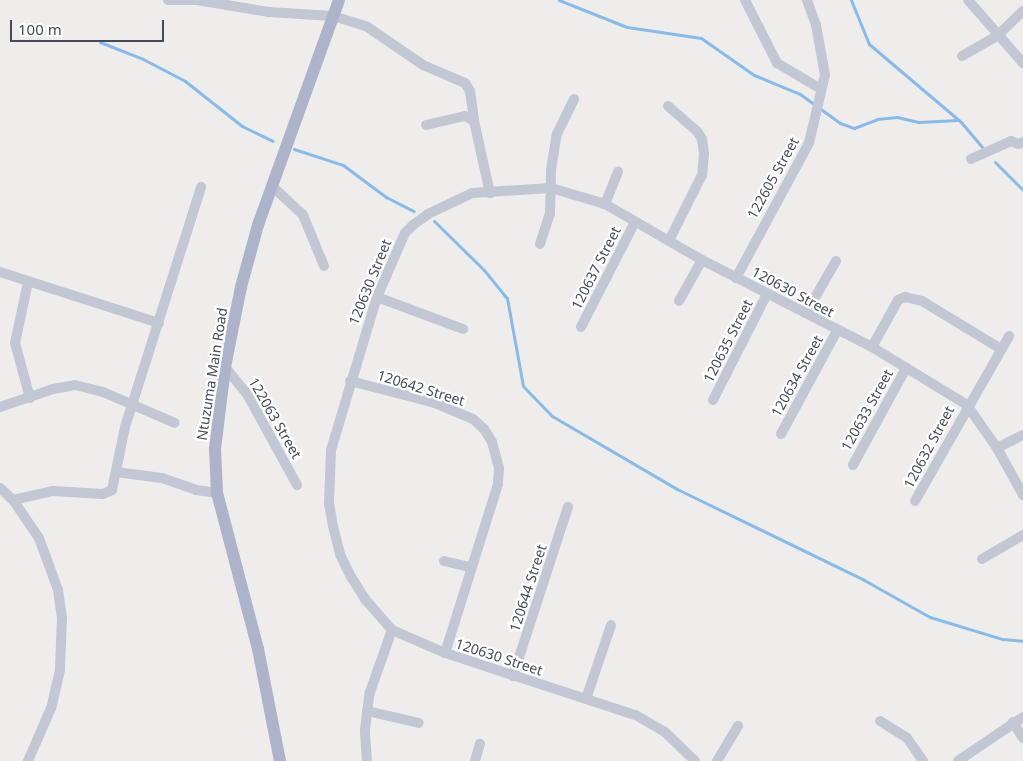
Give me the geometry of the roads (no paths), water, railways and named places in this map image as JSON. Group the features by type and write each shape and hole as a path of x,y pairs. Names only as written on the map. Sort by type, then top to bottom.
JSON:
{"main road":[{"name":"Ntuzuma Main Road","path":"280,761 258,649 217,493 215,449 226,367 241,287 272,186 338,0"}],"street":[{"path":"168,0 198,0 269,12 333,16 377,31 423,65 465,83 470,91 474,121 490,193"},
{"path":"745,0 777,64 821,89"},
{"name":"122605 Street","path":"736,278 809,142 824,75 823,57 807,0"},
{"path":"968,0 1023,63"},
{"path":"962,56 998,36 1023,11"},
{"path":"540,244 550,214 557,134 574,100"},
{"path":"668,106 697,131 702,139 704,154 702,175 670,239"},
{"path":"426,125 465,116 474,121"},
{"path":"971,159 1011,141 1018,144 1023,142"},
{"path":"606,204 618,171"},
{"path":"272,186 303,215 324,266"},
{"path":"13,500 53,491 103,494 112,490 119,446 134,404 201,187"},
{"name":"120630 Street","path":"694,761 670,736 650,723 586,699 445,653 392,630 365,599 351,576 340,554 329,503 331,450 350,380 377,297 405,233 413,226 428,214 472,192 490,193 551,188 606,204 635,222 670,239 702,260 806,313 836,331 872,347 967,405 998,448 1023,495"},
{"name":"120637 Street","path":"581,327 635,222"},
{"path":"679,301 702,260"},
{"path":"806,313 836,261"},
{"path":"0,272 159,323"},
{"path":"28,282 15,343 30,398"},
{"name":"120635 Street","path":"713,400 767,294"},
{"path":"377,297 463,329"},
{"path":"872,347 898,300 912,297 1001,349"},
{"name":"120634 Street","path":"781,434 836,331"},
{"name":"120632 Street","path":"915,501 967,405 1009,336"},
{"name":"122063 Street","path":"226,367 247,394 297,485"},
{"name":"120633 Street","path":"853,465 906,368"},
{"name":"120642 Street","path":"350,380 432,402 473,419 484,429 496,456 498,484 445,653"},
{"path":"0,407 74,385 134,404 175,423"},
{"path":"998,448 1023,435"},
{"path":"116,472 162,478 196,490 217,493"},
{"path":"0,488 13,500 39,538 58,590 62,617 60,670 51,708 28,761"},
{"name":"120644 Street","path":"513,676 568,507"},
{"path":"982,559 1023,535"},
{"path":"444,561 471,567"},
{"path":"586,699 611,625"},
{"path":"367,761 367,711 377,668 392,630"},
{"path":"367,711 419,723"},
{"path":"958,761 1023,717"},
{"path":"880,721 907,738 923,761"},
{"path":"1014,722 1023,738"},
{"path":"717,761 738,726"},
{"path":"474,761 480,744"}],"waterway":[{"path":"559,0 627,27 701,38 754,75 800,94 840,123 854,128 877,119 897,117 919,122 958,120"},
{"path":"851,0 869,44 961,122 982,147"},
{"path":"100,42 143,59 185,81 242,126 273,141"},
{"path":"294,149 343,165 386,197 414,211"},
{"path":"995,162 1023,190"},
{"path":"434,221 484,270 507,298 523,386 552,416 677,489 864,580 930,617 1002,639 1023,641"}]}
